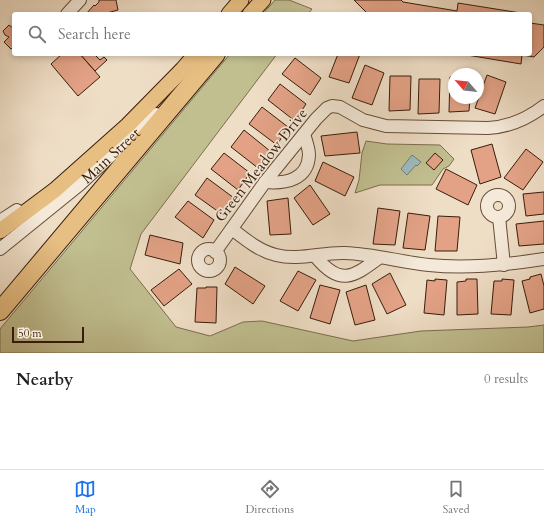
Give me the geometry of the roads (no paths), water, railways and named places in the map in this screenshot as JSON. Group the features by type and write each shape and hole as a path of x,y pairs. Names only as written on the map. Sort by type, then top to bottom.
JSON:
{"highway":[{"path":"0,311 214,56"}],"main road":[{"path":"231,12 241,0"},
{"path":"252,12 263,0"},
{"name":"Main Street","path":"0,231 55,190 128,124 194,56"}],"street":[{"path":"69,12 80,0"},
{"name":"Main Street","path":"0,249 99,168 214,56"},
{"name":"Green Meadow Drive","path":"215,252 265,182 323,110 334,102 363,120 379,125 395,127 496,128 527,118 544,106"},
{"path":"265,182 286,182 298,177 303,172 309,154 304,134"},
{"path":"0,221 55,190"},
{"path":"499,216 504,265"},
{"path":"232,229 254,245 274,254 292,257 345,253 440,266 504,265 544,259"},
{"path":"315,256 323,266 332,273 346,276 357,273 379,258"}],"water":[{"path":"412,155 421,162 417,166 416,165 407,175 401,169"}]}
